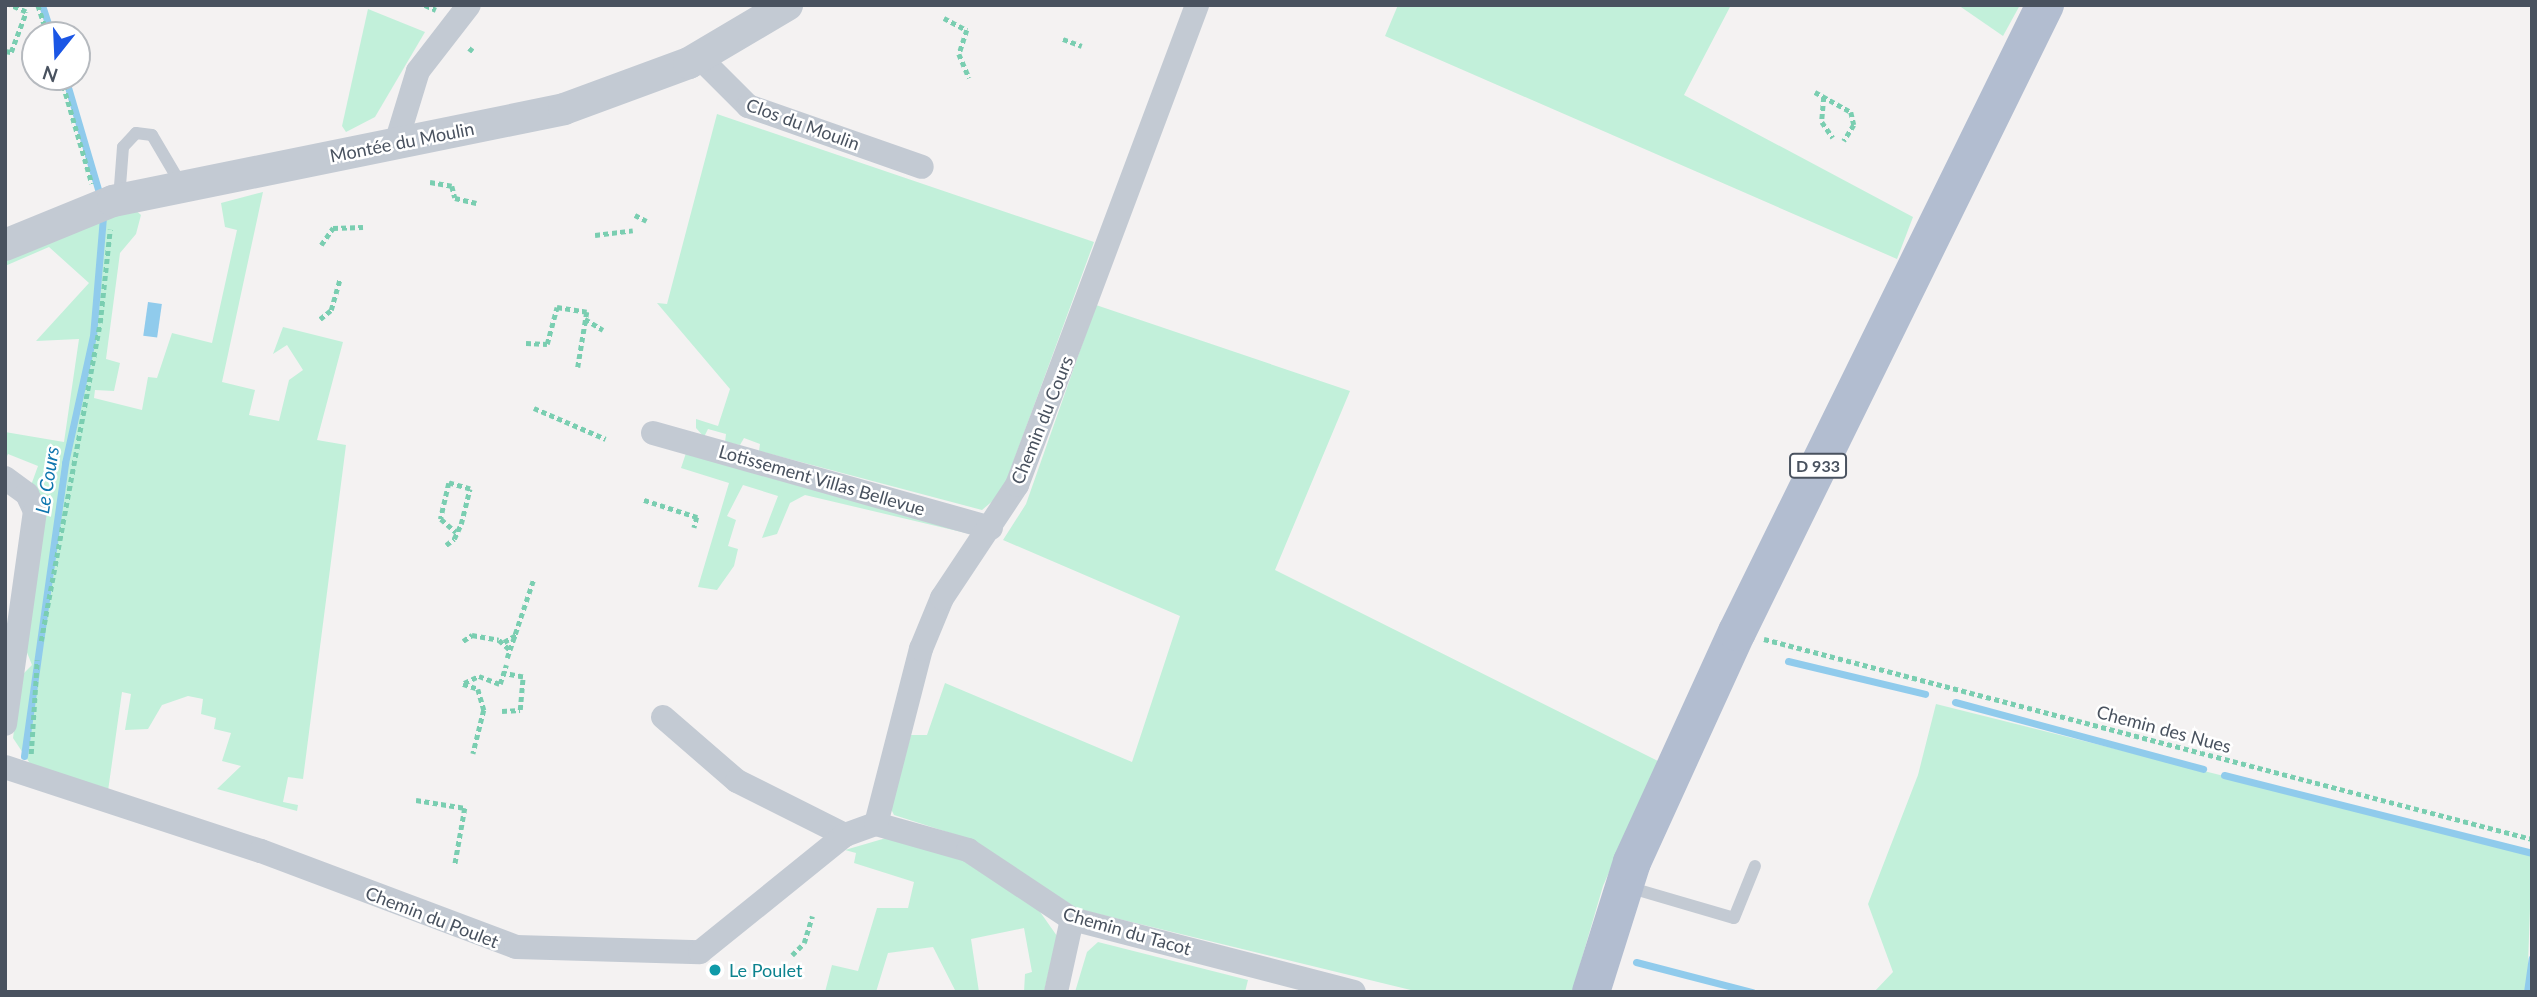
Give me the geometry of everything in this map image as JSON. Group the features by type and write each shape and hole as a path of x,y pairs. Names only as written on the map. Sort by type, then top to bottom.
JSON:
{"main road":[{"name":"D 933","path":"1591,992 1624,886 1737,632 2045,5"}],"street":[{"path":"396,143 418,71 469,5"},
{"name":"Montée du Moulin","path":"5,245 108,198 183,187 564,109 700,58 787,5"},
{"name":"Chemin du Cours","path":"876,824 921,649 942,598 990,527 1007,508 1062,371 1194,6"},
{"name":"Clos du Moulin","path":"700,58 748,106 922,167"},
{"name":"Lotissement Villas Bellevue","path":"653,433 990,527"},
{"path":"5,478 27,494 35,510 5,724"},
{"path":"663,717 737,781 845,835"},
{"name":"Chemin du Poulet","path":"5,767 261,851 516,947 700,952 845,835 876,824"},
{"name":"Chemin du Tacot","path":"876,824 968,850 1072,919 1354,992"},
{"path":"1056,992 1072,919"}],"lane":[{"path":"108,198 123,147 136,133 152,135 183,187"},
{"path":"1624,886 1734,918 1755,866"}],"path":[{"path":"5,51 11,52 26,12 10,5"},
{"path":"944,18 967,30 959,54 970,78"},
{"path":"1063,39 1082,46"},
{"path":"44,638 100,323 108,198 66,91"},
{"path":"1815,92 1854,118 1844,141"},
{"path":"1824,97 1822,122 1833,138"},
{"path":"430,183 452,186 455,198 476,203"},
{"path":"635,215 647,220"},
{"path":"321,245 333,228 363,228"},
{"path":"595,235 633,230"},
{"path":"320,319 331,310 340,279"},
{"path":"526,343 547,344 557,307 587,312 578,368"},
{"path":"585,319 603,330"},
{"path":"534,408 606,439"},
{"path":"446,545 456,532 470,489 449,483 441,519 456,532"},
{"path":"644,500 697,517 694,528"},
{"path":"473,754 484,710 478,689 463,684 479,676 500,684 534,578"},
{"path":"463,641 472,635 504,642 510,650"},
{"path":"504,642 516,635"},
{"name":"Chemin des Nues","path":"1789,646 2532,839"},
{"path":"30,757 40,666"},
{"path":"502,711 520,710 523,677 503,673"},
{"path":"416,800 465,808 455,865"},
{"path":"792,955 804,943 812,916"}],"green space":[{"path":"1398,5 1731,5 1684,95 1913,217 1897,259 1385,36"},
{"path":"1958,5 2020,5 2003,36"},
{"path":"368,9 425,32 375,117 346,132 342,126"},
{"path":"717,114 1094,242 1002,493 982,510 759,451 760,444 744,438 740,445 725,442 726,434 708,429 704,437 696,428 696,419 718,426 730,389 657,303 667,304"},
{"path":"263,192 222,382 255,390 249,415 279,421 289,380 303,370 287,345 273,354 283,327 343,342 317,440 346,445 303,779 288,777 283,802 298,805 297,811 217,789 241,766 222,761 231,733 214,729 216,718 201,714 203,699 188,696 162,705 148,729 125,730 131,694 122,692 108,791 33,768 13,738 21,676 32,665 26,650 30,488 38,466 8,454 5,460 5,432 64,442 79,339 36,341 89,283 49,247 5,266 5,258 133,208 141,215 136,234 120,253 106,359 120,363 114,391 95,390 94,398 142,410 148,377 157,378 172,333 212,343 237,230 225,227 221,203"},
{"path":"1096,305 1350,391 1275,570 1658,761 1603,886 1572,992 1419,992 1078,909 969,839 894,815 890,807 911,735 927,735 945,683 1132,762 1180,616 1003,540 1026,504"},
{"path":"686,453 970,534 805,495 790,503 777,534 762,538 778,496 743,485 727,516 736,520 728,546 738,549 734,566 717,590 698,587 729,483 681,468"},
{"path":"1936,704 2532,853 2527,992 1874,992 1893,972 1868,904 1918,775"},
{"path":"886,838 940,846 1031,899 1057,936 1044,992 1024,992 1025,974 1032,972 1024,928 971,939 979,992 956,992 933,947 888,953 876,992 825,992 832,965 858,971 877,908 908,908 914,882 854,863 856,853 845,850"},
{"path":"1098,942 1248,980 1245,992 1075,992 1087,952"}],"water":[{"path":"148,302 162,304 157,338 143,336"}],"waterway":[{"name":"Le Cours","path":"42,5 47,21"},
{"name":"Le Cours","path":"69,91 98,189"},
{"name":"Le Cours","path":"24,756 65,463 93,336 103,216"},
{"path":"1788,661 1925,694"},
{"path":"1955,702 2203,769"},
{"path":"2224,775 2532,853"},
{"path":"2527,992 2532,958"},
{"path":"1636,962 1752,992"}],"place":[{"name":"Le Poulet","path":"715,970"}]}
